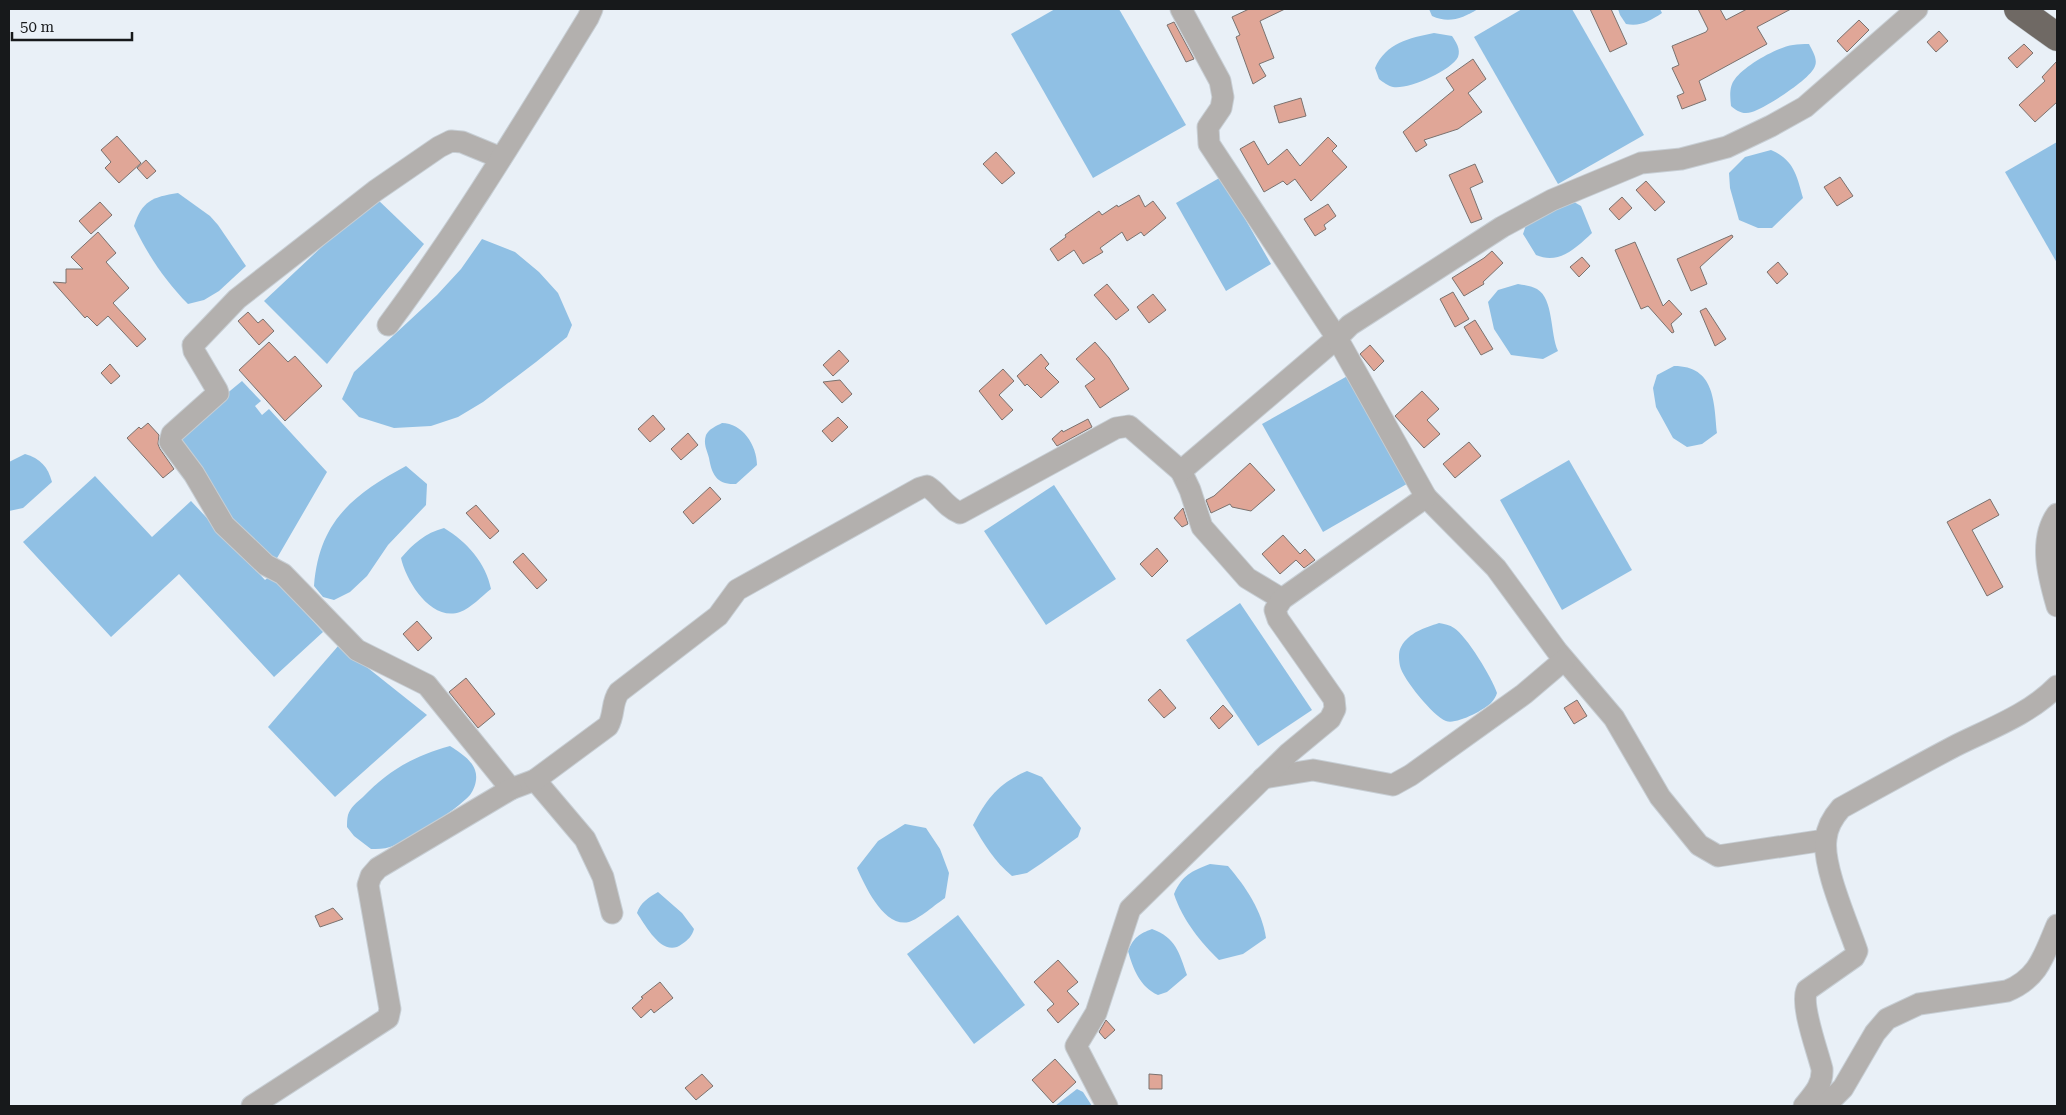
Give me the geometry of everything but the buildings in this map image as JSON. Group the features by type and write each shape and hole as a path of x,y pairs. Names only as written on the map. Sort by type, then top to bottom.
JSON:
{"highway":[{"path":"2018,9 2057,37"}],"street":[{"path":"388,324 417,286 501,158 592,9"},
{"path":"1181,9 1220,80 1223,97 1221,108 1208,127 1210,144 1338,338 1426,497 1496,568 1564,660 1614,718 1660,797 1705,850 1718,856 1825,840"},
{"path":"1181,471 1338,338 1350,325 1502,227 1552,200 1641,163 1681,159 1727,147 1805,107 1917,9"},
{"path":"501,158 462,142 451,141 439,146 375,191 237,299 193,345 194,351 218,393 169,438 194,474 224,525 266,565 283,574 357,650 426,685 511,789"},
{"path":"252,1106 388,1018 390,1009 368,885 371,876 378,868 511,789 535,780 608,726 613,716 613,700 619,692 718,616 726,608 737,590 920,488 926,486 935,491 950,509 960,513 1116,428 1130,426 1181,471 1190,490 1202,527 1247,578 1282,599"},
{"path":"1107,1106 1076,1050 1076,1046 1096,1013 1130,909 1289,753 1330,719 1335,709 1334,699 1278,619 1275,610 1282,599 1426,497"},
{"path":"2057,514 2048,534 2047,547 2050,580 2057,606"},
{"path":"1263,778 1313,770 1393,785 1411,775 1524,694 1564,660"},
{"path":"1804,1106 1815,1093 1822,1076 1805,994 1807,990 1854,957 1857,951 1827,861 1825,840 1828,828 1835,815 1841,808 1924,762 2039,702 2057,686"},
{"path":"535,780 586,839 603,877 612,913"},
{"path":"1825,1106 1843,1088 1875,1033 1887,1019 1919,1004 2007,991 2019,986 2032,976 2038,968 2057,925"}],"water":[{"path":"1055,9 1119,9 1186,125 1093,178 1011,34"},
{"path":"1429,9 1478,9 1456,19 1444,20 1432,16"},
{"path":"1522,9 1572,9 1644,135 1558,184 1474,37"},
{"path":"1618,9 1660,9 1662,13 1645,23 1631,25 1626,24"},
{"path":"1434,33 1452,36 1458,46 1458,57 1447,68 1408,86 1393,87 1379,79 1375,68 1385,53 1392,47 1416,37"},
{"path":"1809,44 1816,63 1812,72 1797,85 1777,99 1752,112 1740,112 1731,106 1730,95 1732,85 1739,74 1746,68 1778,49"},
{"path":"2057,142 2057,263 2005,172"},
{"path":"1771,150 1779,154 1790,164 1803,198 1772,228 1758,228 1739,220 1730,188 1729,173 1745,157"},
{"path":"1221,177 1271,264 1226,291 1176,203"},
{"path":"178,193 210,216 246,266 219,291 204,300 188,304 158,267 134,226 141,211 149,202 161,196"},
{"path":"375,197 424,244 327,364 264,301"},
{"path":"1569,199 1581,206 1592,233 1580,244 1560,256 1544,258 1536,255 1523,234 1526,225"},
{"path":"482,239 515,252 539,272 558,293 572,325 567,337 483,402 458,417 431,426 394,428 359,417 342,399 354,372 437,295 461,269"},
{"path":"1518,284 1537,289 1542,294 1549,309 1558,351 1543,359 1511,355 1494,329 1488,302 1498,290"},
{"path":"1674,366 1698,372 1710,388 1715,409 1717,433 1702,444 1687,447 1673,438 1656,407 1653,388 1657,375"},
{"path":"1351,374 1412,481 1323,532 1262,424"},
{"path":"242,381 261,401 255,406 262,415 269,409 327,472 273,565 230,523 174,437"},
{"path":"722,423 736,427 747,436 756,457 757,465 736,484 724,483 716,478 706,447 705,438 707,433"},
{"path":"25,454 43,464 52,482 23,508 9,511 9,462"},
{"path":"1569,460 1632,570 1562,610 1500,500"},
{"path":"406,466 427,484 426,505 388,545 367,576 350,592 334,600 323,597 314,586 317,564 323,544 331,528 354,500"},
{"path":"95,476 152,537 191,501 265,580 271,575 323,632 274,677 179,574 111,637 23,542"},
{"path":"1054,485 1116,579 1046,625 984,531"},
{"path":"444,528 474,554 485,570 491,589 472,605 460,612 449,613 439,611 430,605 414,588 408,578 401,558 420,540"},
{"path":"1240,603 1312,710 1258,746 1186,640"},
{"path":"1439,623 1452,627 1465,639 1485,668 1497,693 1493,701 1476,713 1451,722 1440,718 1412,688 1402,672 1399,659 1399,651 1408,638 1418,631"},
{"path":"339,645 427,715 335,797 268,727"},
{"path":"450,746 468,759 476,773 473,789 463,802 420,832 390,847 371,849 354,836 347,827 349,812 373,787 392,772 414,759"},
{"path":"1027,771 1042,777 1081,828 1078,837 1042,863 1027,873 1012,876 985,846 973,825 983,807 1001,786"},
{"path":"905,824 926,828 940,849 949,873 945,898 913,920 900,922 891,919 877,904 870,895 857,868 878,841"},
{"path":"1210,864 1228,866 1241,882 1257,909 1266,938 1243,954 1219,960 1193,930 1177,903 1174,894 1180,882 1188,874"},
{"path":"658,892 682,913 694,929 688,939 675,948 668,947 656,939 637,913 638,909 648,898"},
{"path":"958,915 1025,1005 974,1044 907,954"},
{"path":"1152,929 1172,941 1179,953 1187,975 1167,992 1158,995 1146,987 1138,977 1128,951 1132,942 1137,937"},
{"path":"1077,1089 1083,1092 1092,1106 1055,1106"}]}
